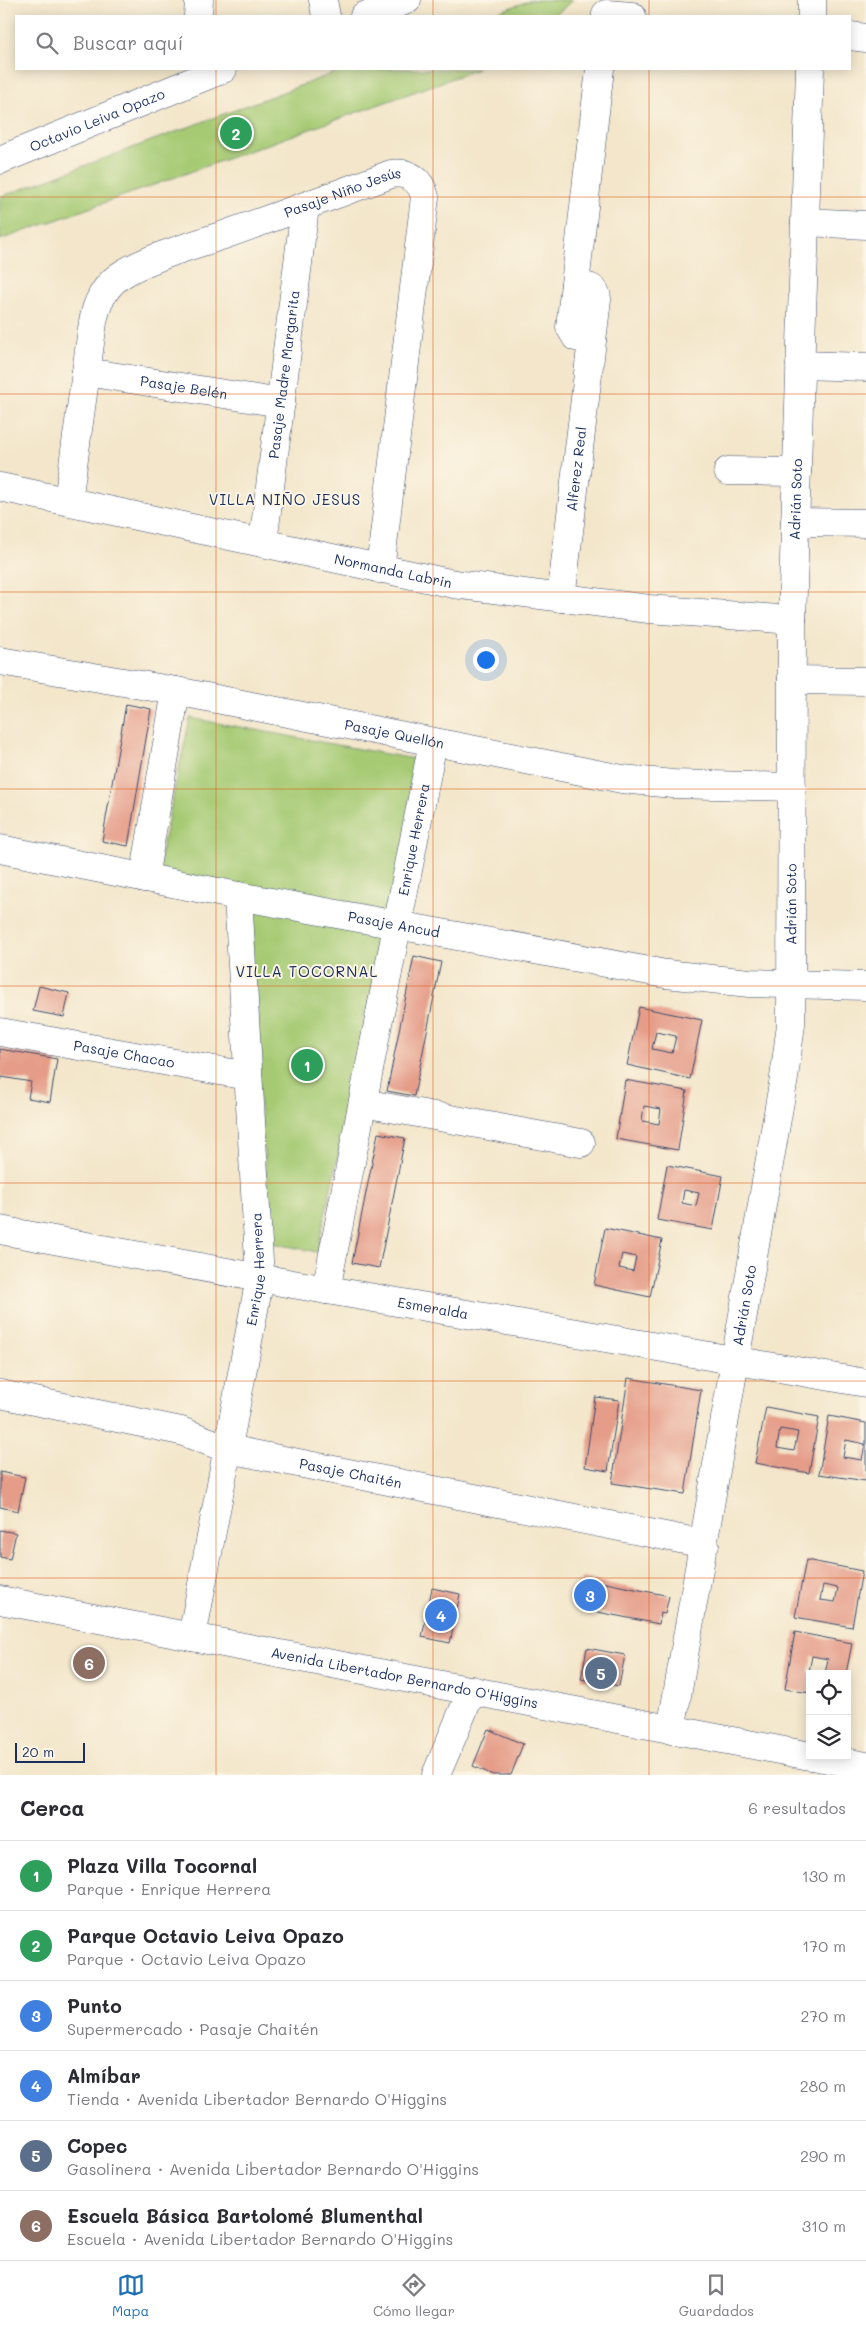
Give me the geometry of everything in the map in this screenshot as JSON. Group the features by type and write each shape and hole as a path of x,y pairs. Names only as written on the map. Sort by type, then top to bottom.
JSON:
{"street":[{"path":"198,15 199,0"},
{"path":"323,0 326,15"},
{"path":"367,15 407,0"},
{"path":"812,0 812,15"},
{"path":"851,36 866,38"},
{"name":"Octavio Leiva Opazo","path":"0,160 195,74 217,70"},
{"name":"Alferez Real","path":"561,598 592,339 576,337 571,332 600,70"},
{"name":"Adrián Soto","path":"671,1730 705,1544 784,1078 790,1024 792,620 810,70"},
{"name":"Pasaje Niño Jesús","path":"68,501 95,309 108,287 117,278 128,271 177,251 305,207 398,172 412,176 418,181 423,188 425,197 380,570"},
{"name":"Pasaje Madre Margarita","path":"263,543 305,207"},
{"path":"805,222 866,225"},
{"path":"800,365 866,367"},
{"name":"Pasaje Belén","path":"86,372 281,403"},
{"path":"728,470 797,472"},
{"name":"Normanda Labrin","path":"0,487 380,570 462,586 649,609 792,620"},
{"path":"795,522 866,523"},
{"name":"Pasaje Quellón","path":"0,661 176,692 622,779 673,784 792,787"},
{"path":"792,680 866,681"},
{"path":"144,878 176,692"},
{"name":"Enrique Herrera","path":"326,1290 433,742"},
{"name":"Pasaje Ancud","path":"0,849 238,896 666,974 733,981 866,986"},
{"name":"Enrique Herrera","path":"192,1637 260,1278 238,896"},
{"name":"Pasaje Chacao","path":"0,1032 248,1076"},
{"path":"363,1103 581,1143"},
{"name":"Esmeralda","path":"0,1230 326,1290 735,1362 866,1383"},
{"name":"Pasaje Chaitén","path":"0,1394 181,1431 228,1449 705,1544"},
{"name":"Avenida Libertador Bernardo O'Higgins","path":"0,1600 806,1755"},
{"path":"436,1775 472,1690"},
{"name":"Avenida Libertador Bernardo O'Higgins","path":"833,1760 866,1766"}],"green space":[{"path":"531,0 573,0 555,15 490,15"},
{"path":"342,70 475,70 0,240 0,197"},
{"path":"190,718 425,761 317,1252 272,1243 241,888 157,871"}],"building":[{"path":"126,704 151,709 128,846 102,841"},
{"path":"414,956 441,962 414,1096 387,1091"},
{"path":"39,986 69,993 64,1017 33,1011"},
{"path":"639,1007 702,1020 690,1079 627,1065","holes":["656,1032 676,1036 672,1053 652,1049"]},
{"path":"0,1049 57,1059 50,1102 28,1098 31,1082 2,1077 0,1081"},
{"path":"625,1080 687,1091 678,1150 616,1139","holes":["644,1106 661,1109 659,1124 642,1121"]},
{"path":"378,1133 405,1138 379,1268 352,1263"},
{"path":"667,1165 723,1176 713,1230 657,1220","holes":["684,1190 699,1193 696,1206 682,1203"]},
{"path":"605,1228 662,1240 650,1297 594,1285","holes":["622,1254 636,1257 633,1271 619,1268"]},
{"path":"628,1378 701,1390 685,1494 612,1483"},
{"path":"595,1397 619,1400 608,1471 585,1467"},
{"path":"766,1407 819,1417 809,1473 755,1463","holes":["780,1429 798,1432 794,1451 777,1448"]},
{"path":"829,1416 866,1423 866,1481 819,1474","holes":["846,1440 865,1444 862,1460 843,1457"]},
{"path":"0,1472 25,1477 18,1511 0,1507"},
{"path":"0,1530 16,1533 10,1559 0,1557"},
{"path":"806,1560 862,1571 852,1627 795,1617","holes":["823,1585 838,1588 835,1602 820,1600"]},
{"path":"582,1578 669,1596 665,1614 661,1613 659,1624 577,1608"},
{"path":"432,1588 460,1594 450,1643 422,1637"},
{"path":"795,1632 852,1643 847,1670 826,1670 828,1659 812,1656 809,1670 806,1670 806,1692 785,1689"},
{"path":"587,1648 625,1655 619,1686 581,1679"},
{"path":"488,1729 523,1744 511,1775 493,1775 473,1766"}],"place":[{"name":"Parque Octavio Leiva Opazo","path":"236,133"},
{"name":"Plaza Villa Tocornal","path":"307,1065"},
{"name":"Punto","path":"590,1595"},
{"name":"Almíbar","path":"441,1615"},
{"name":"Escuela Básica Bartolomé Blumenthal","path":"89,1663"},
{"name":"Copec","path":"601,1673"}],"district":[{"name":"VILLA NIÑO JESUS","path":"285,500"},
{"name":"VILLA TOCORNAL","path":"307,972"}]}
